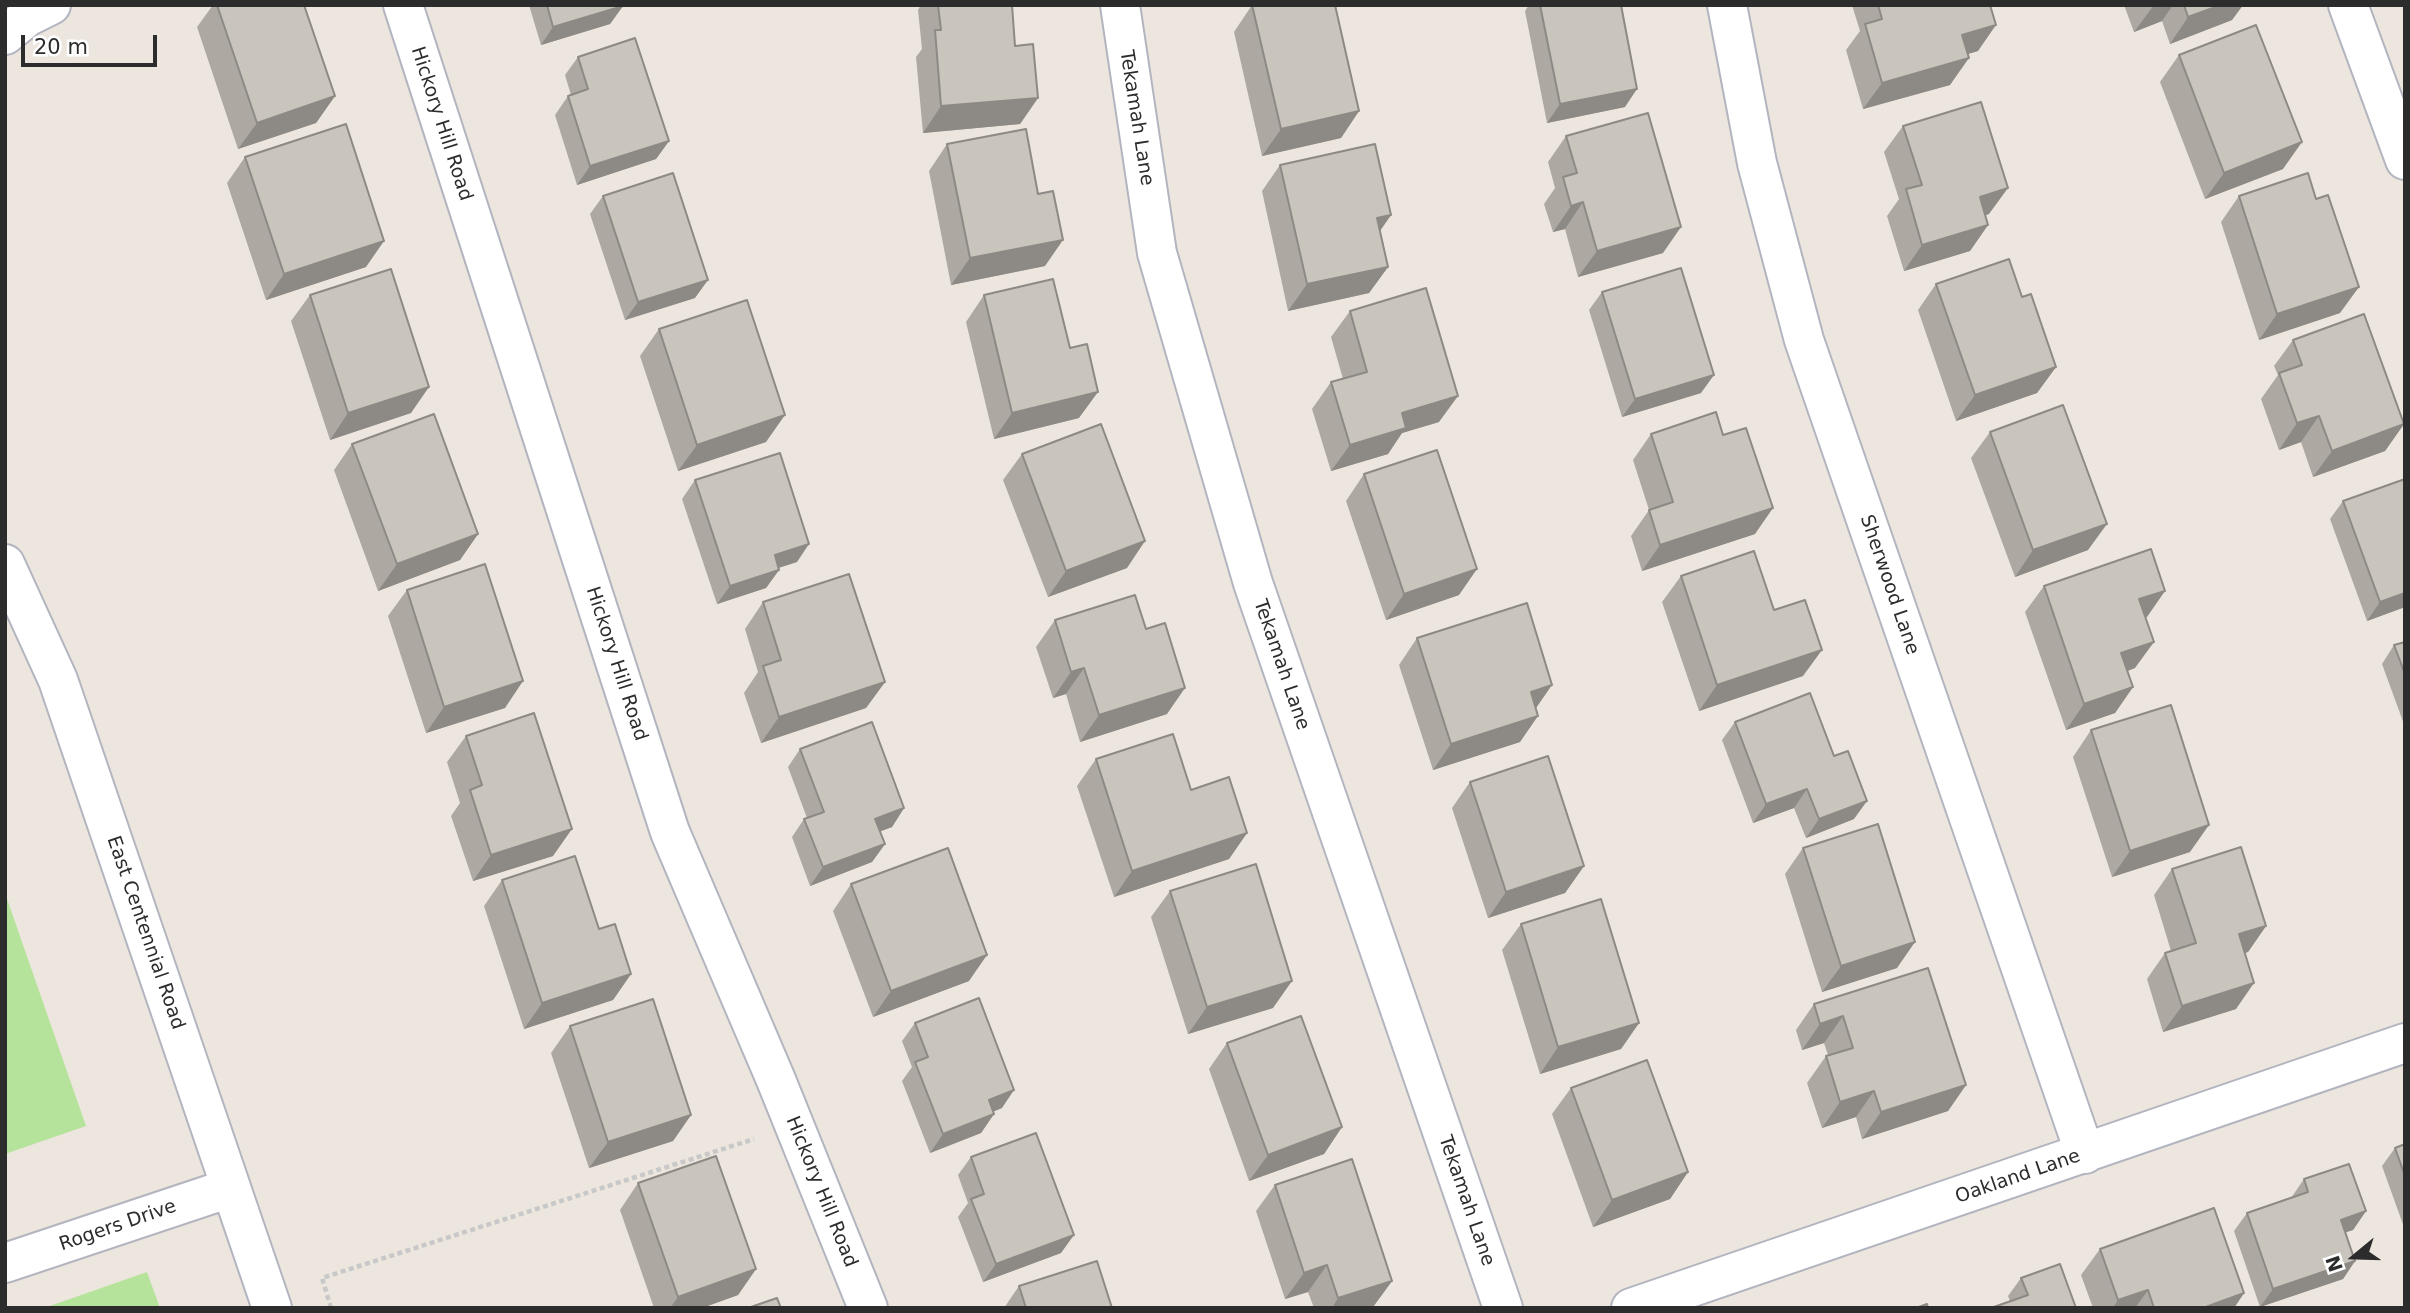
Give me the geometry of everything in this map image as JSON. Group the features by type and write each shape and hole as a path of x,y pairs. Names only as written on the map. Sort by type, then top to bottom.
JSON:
{"street":[{"path":"5,35 27,17 51,5"},
{"name":"Hickory Hill Road","path":"403,5 670,832 776,1080 869,1308"},
{"name":"Tekamah Lane","path":"1120,5 1157,253 1253,583 1503,1308"},
{"name":"Sherwood Lane","path":"1727,5 1757,163 1804,340 2085,1154"},
{"path":"2348,5 2405,160"},
{"name":"East Centennial Road","path":"5,564 58,680 272,1308"},
{"name":"Oakland Lane","path":"1630,1308 2405,1043"},
{"name":"Rogers Drive","path":"5,1264 230,1188"}],"path":[{"path":"331,1308 322,1278 761,1137"}],"green space":[{"path":"5,893 86,1126 5,1154"},
{"path":"147,1272 160,1308 44,1308"}],"building":[{"path":"217,5 304,5 335,96 257,123"},
{"path":"547,5 622,5 623,6 553,27"},
{"path":"938,5 1012,5 1015,46 1033,44 1038,98 941,106 935,30 941,30"},
{"path":"1252,5 1335,5 1359,111 1281,129"},
{"path":"1540,5 1621,5 1637,89 1560,104"},
{"path":"1878,5 1990,5 1996,25 1962,35 1969,58 1882,83 1865,24 1882,19"},
{"path":"2184,5 2221,5 2188,17"},
{"path":"2256,25 2302,142 2224,173 2179,55"},
{"path":"635,38 669,141 590,166 568,96 588,89 578,57"},
{"path":"1981,102 2008,188 1980,197 1988,225 1922,245 1906,189 1922,185 1903,126"},
{"path":"1648,113 1681,227 1597,251 1583,202 1571,206 1563,177 1577,173 1566,136"},
{"path":"346,124 384,241 284,274 245,157"},
{"path":"1026,129 1038,194 1053,191 1063,240 970,258 947,144"},
{"path":"1375,144 1391,215 1377,218 1388,267 1307,284 1280,165"},
{"path":"673,173 708,280 638,302 603,196"},
{"path":"2308,173 2316,199 2328,195 2359,287 2277,314 2239,196"},
{"path":"2009,259 2022,297 2031,294 2056,367 1975,395 1936,284"},
{"path":"1681,268 1714,375 1635,399 1602,292"},
{"path":"391,269 429,387 348,413 310,295"},
{"path":"1053,279 1070,348 1087,344 1098,392 1012,413 984,295"},
{"path":"1426,288 1458,396 1402,413 1406,428 1350,445 1331,382 1367,372 1350,311"},
{"path":"747,300 785,415 697,445 659,329"},
{"path":"2364,314 2404,424 2332,451 2319,416 2297,423 2279,373 2302,365 2293,340"},
{"path":"2063,405 2107,524 2033,550 1990,432"},
{"path":"1716,412 1723,435 1746,428 1773,508 1660,545 1649,510 1673,502 1651,434"},
{"path":"434,414 478,534 397,564 352,444"},
{"path":"1101,424 1145,541 1066,571 1022,454"},
{"path":"1437,450 1477,569 1404,594 1364,474"},
{"path":"780,453 809,544 775,555 779,570 730,586 695,480"},
{"path":"2405,479 2405,593 2380,602 2343,501"},
{"path":"2151,549 2165,591 2139,599 2154,642 2121,653 2133,687 2084,704 2044,586"},
{"path":"1754,551 1774,610 1805,600 1822,650 1717,685 1681,576"},
{"path":"485,564 523,681 444,707 407,590"},
{"path":"849,574 885,682 779,717 763,666 781,660 763,602"},
{"path":"1135,595 1146,629 1165,623 1185,688 1099,715 1084,668 1071,672 1055,620"},
{"path":"1527,603 1552,685 1531,692 1538,716 1451,744 1417,638"},
{"path":"2405,642 2405,674 2394,645"},
{"path":"1810,693 1834,756 1848,751 1867,801 1819,819 1807,789 1766,804 1735,722"},
{"path":"2171,705 2209,825 2130,851 2091,730"},
{"path":"534,713 572,829 491,855 470,790 482,785 466,736"},
{"path":"872,722 904,808 875,819 885,844 823,867 804,819 824,812 800,749"},
{"path":"1173,734 1191,790 1229,777 1247,833 1132,871 1096,759"},
{"path":"1548,756 1584,866 1506,892 1470,782"},
{"path":"1878,824 1915,942 1841,966 1803,848"},
{"path":"2241,847 2266,926 2239,934 2254,983 2182,1006 2165,953 2196,943 2172,869"},
{"path":"948,848 987,955 891,991 851,884"},
{"path":"575,856 599,929 615,924 631,974 542,1003 502,880"},
{"path":"1256,864 1292,981 1207,1007 1170,891"},
{"path":"1601,899 1639,1023 1558,1047 1521,924"},
{"path":"1928,968 1966,1085 1881,1112 1874,1091 1840,1102 1826,1056 1853,1048 1843,1016 1820,1024 1814,1004"},
{"path":"979,998 1014,1090 989,1100 994,1114 943,1134 915,1062 928,1057 915,1023"},
{"path":"653,999 691,1115 608,1142 570,1026"},
{"path":"1301,1016 1342,1127 1268,1155 1227,1043"},
{"path":"1647,1060 1688,1172 1612,1200 1571,1088"},
{"path":"1036,1133 1074,1235 996,1264 971,1199 984,1194 971,1157"},
{"path":"2405,1144 2405,1176 2395,1148"},
{"path":"716,1156 756,1269 678,1297 638,1183"},
{"path":"1352,1159 1392,1281 1338,1298 1327,1265 1304,1273 1275,1185"},
{"path":"2349,1164 2366,1211 2341,1220 2355,1261 2273,1289 2247,1213 2308,1192 2304,1179"},
{"path":"2214,1208 2244,1293 2203,1308 2154,1308 2148,1290 2118,1300 2100,1249"},
{"path":"1097,1261 1112,1308 1026,1308 1019,1286"},
{"path":"2060,1264 2076,1308 1991,1308 2028,1295 2021,1278"},
{"path":"777,1298 781,1308 748,1308"}]}
